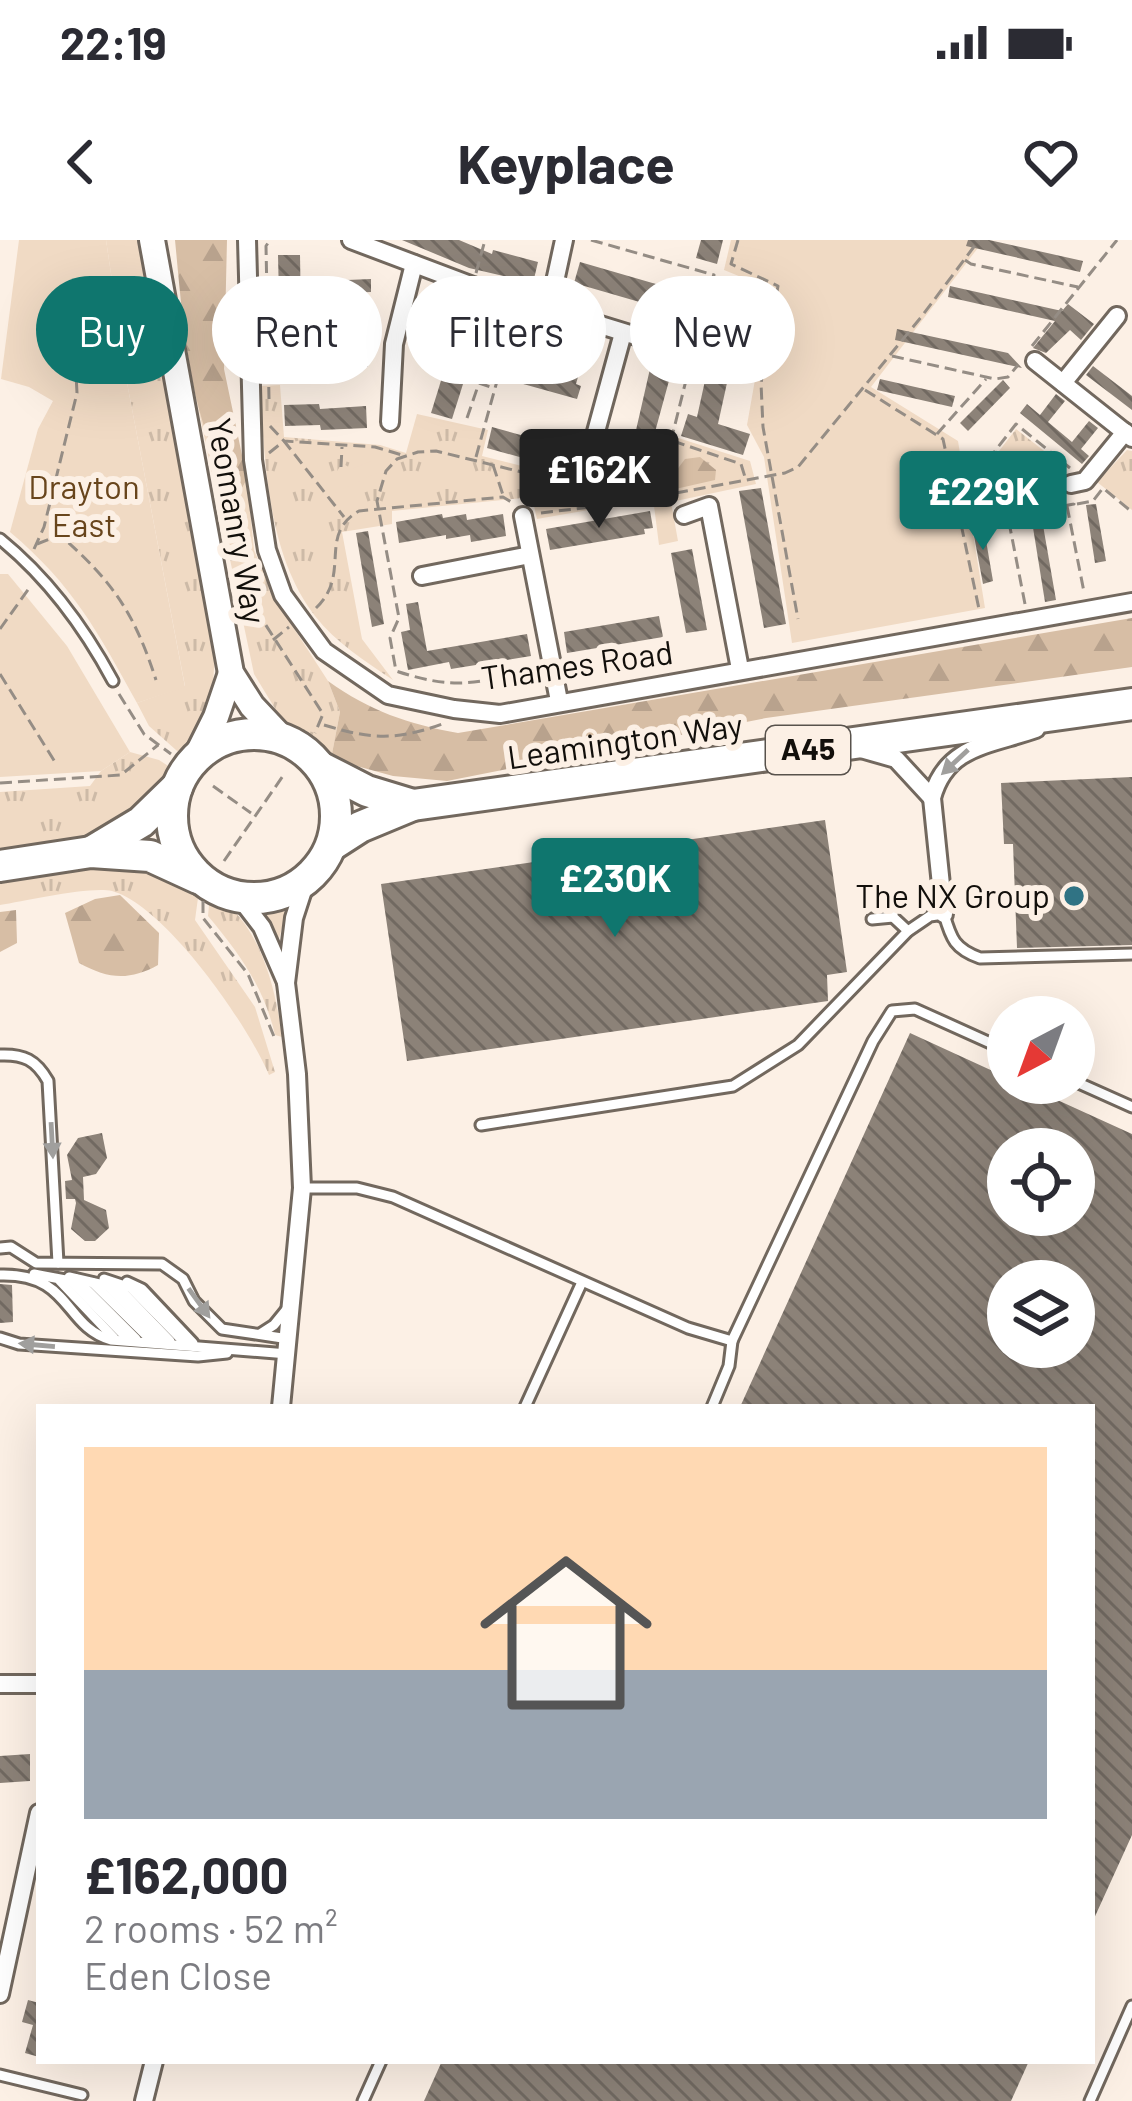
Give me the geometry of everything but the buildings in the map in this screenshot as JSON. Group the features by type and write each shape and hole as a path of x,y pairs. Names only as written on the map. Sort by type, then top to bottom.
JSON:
{"highway":[{"name":"Leamington Way","path":"332,845 360,827 413,805 1132,704"},
{"path":"234,736 300,737 302,748 322,768 333,789 338,817 332,845 318,869 279,896 254,899 228,895 184,860 173,834 172,807 183,757 234,736"},
{"name":"Leamington Way","path":"322,768 367,791 413,805"},
{"path":"91,852 141,822 177,788"},
{"path":"0,866 91,852 150,856 210,880"}],"street":[{"name":"Yeomanry Way","path":"152,240 231,673 252,706 300,737"},
{"name":"Thames Road","path":"248,240 253,460 267,550 283,596 324,651 388,695 454,710 500,714 1132,602"},
{"path":"351,240 446,276"},
{"path":"556,276 564,240"},
{"path":"390,422 394,344 414,264"},
{"path":"1063,383 1117,316"},
{"path":"606,328 630,335"},
{"path":"591,450 623,333"},
{"path":"1035,361 1128,435 1078,482"},
{"path":"684,515 709,506 740,669"},
{"path":"523,516 559,701"},
{"path":"422,576 530,555"},
{"name":"Yeomanry Way","path":"183,757 216,716 231,673"},
{"path":"944,914 932,798 936,783 952,758 969,748 1033,731 1071,713"},
{"path":"845,745 896,759 932,798"},
{"path":"280,1404 302,1188 297,1074 286,983 294,918 306,880"},
{"path":"239,897 262,927 286,983"},
{"path":"0,1684 36,1684"},
{"path":"0,1994 8,1923 36,1824"},
{"path":"144,2101 153,2064"}],"lane":[{"path":"0,539 72,614 113,681"},
{"path":"872,919 893,912 908,931"},
{"path":"481,1125 734,1086 799,1045 908,931 930,916 944,914 951,941 980,958 1132,954"},
{"path":"713,1404 729,1366 732,1341 873,1041 892,1012 915,1009 987,1042"},
{"path":"0,1054 19,1054 34,1062 48,1081 58,1263"},
{"path":"1095,1090 1132,1107"},
{"path":"302,1188 357,1188 393,1197 688,1328 732,1341"},
{"path":"0,1248 10,1247 36,1263 162,1264 183,1279 194,1301 222,1330 288,1347"},
{"path":"29,1274 54,1288 102,1338 237,1350"},
{"path":"0,1275 75,1277 139,1287 187,1338 165,1345 119,1333 71,1281 75,1277"},
{"path":"75,1277 116,1285 164,1336 165,1345"},
{"path":"75,1277 94,1283 145,1338 165,1345"},
{"path":"526,1404 582,1282"},
{"path":"255,1336 274,1325 293,1297"},
{"path":"1,1338 20,1344 198,1356 288,1347"},
{"path":"1090,2101 1132,2006"},
{"path":"1115,2044 1132,2049"},
{"path":"363,2101 380,2064"},
{"path":"0,2075 82,2095"}],"path":[{"path":"268,405 266,245 270,240"},
{"path":"475,276 485,240"},
{"path":"591,240 715,276"},
{"path":"738,240 731,264 778,286 761,383 763,427 798,619"},
{"path":"552,664 480,682 434,684 396,671 390,638 399,618 379,510 380,485 397,460 436,451 568,482 676,494 798,467 979,240"},
{"path":"890,356 1008,377 1116,240"},
{"path":"965,259 1079,287"},
{"path":"936,435 988,377"},
{"path":"467,418 479,383 495,388"},
{"path":"26,561 44,526 77,384"},
{"path":"476,459 496,384"},
{"path":"658,493 685,384"},
{"path":"863,389 943,440 979,609"},
{"path":"474,399 490,405"},
{"path":"1028,621 995,451 1016,424 1078,482 1070,505 1087,610"},
{"path":"269,425 345,519"},
{"path":"267,454 284,441 375,447 406,456"},
{"path":"671,441 742,464 746,479"},
{"path":"341,445 341,467"},
{"path":"568,482 578,445 591,450"},
{"path":"492,463 508,503 520,502 550,478"},
{"path":"1008,517 1093,501 1103,488 1132,512"},
{"path":"310,612 321,604 336,578 337,530 345,519 359,511 503,497"},
{"path":"523,516 616,504"},
{"path":"37,544 60,535 96,569 125,604 142,635 156,680"},
{"path":"267,550 257,568 255,586 260,616 323,714 322,724"},
{"path":"0,629 25,593"},
{"path":"273,640 289,628"},
{"path":"0,674 55,761"},
{"path":"113,681 131,718 158,745 183,757"},
{"path":"300,737 322,724 369,739 417,734 448,722 454,710"},
{"path":"0,783 121,776 158,745"},
{"path":"277,1043 248,974 203,918 210,880 285,772"},
{"path":"213,786 254,815"}],"green space":[{"name":"Drayton East","path":"19,240 106,240 111,276 36,276 36,384 127,384 185,687 137,703 82,611 51,571 10,532 38,429 53,401 1,379"},
{"path":"106,240 143,240 150,276 111,276"},
{"path":"175,240 227,240 226,276 212,276 212,384 227,384 247,479 237,497 198,407 188,356 188,276 179,276"},
{"path":"731,240 984,240 871,387 958,441 985,608 792,643 764,457 747,425 754,384 795,384 795,276 739,276 724,270"},
{"path":"188,359 220,472 238,495 247,479 254,550 275,599 328,681 340,712 331,759 282,720 254,674"},
{"path":"127,384 169,384 216,640 211,712 185,758 149,726 137,703 185,686"},
{"path":"280,385 284,437 380,445 406,453 417,414 488,430 482,456 574,479 576,471 624,485 623,504 537,519 532,497 392,511 392,524 342,532 362,639 393,680 323,626 287,564 271,505 259,386"},
{"path":"1016,429 1066,468 1049,472 1054,508 1011,515 999,451"},
{"path":"669,435 750,461 756,484 671,502 678,541 659,545 653,498"},
{"path":"1127,450 1132,451 1132,510 1097,482"},
{"path":"1026,452 1041,461 1037,488 1029,488 1022,456"},
{"path":"700,457 716,470 715,480 671,490 685,459"},
{"path":"371,461 377,473 331,495 320,481 336,473 342,463 352,469"},
{"path":"0,574 8,574 67,646 130,752 101,771 0,777"},
{"path":"1132,618 1132,667 766,718 447,781 393,776 331,759 340,712 328,681 390,715 458,733"},
{"path":"130,752 159,760 176,771 140,809 120,823 75,841 0,856 0,792 90,786 101,771"},
{"path":"92,868 173,875 204,887 229,905 263,959 282,1037 275,1035 249,971 208,916 209,905 198,898 195,920 255,1007 275,1072 269,1075 203,970 133,901 102,890 0,905 0,879"},
{"path":"120,895 159,933 158,965 118,976 79,963 65,913 95,899"},
{"path":"290,899 278,942 255,904"},
{"path":"16,910 17,943 0,952 0,912"}],"place":[{"name":"The NX Group","path":"1074,896"}]}
